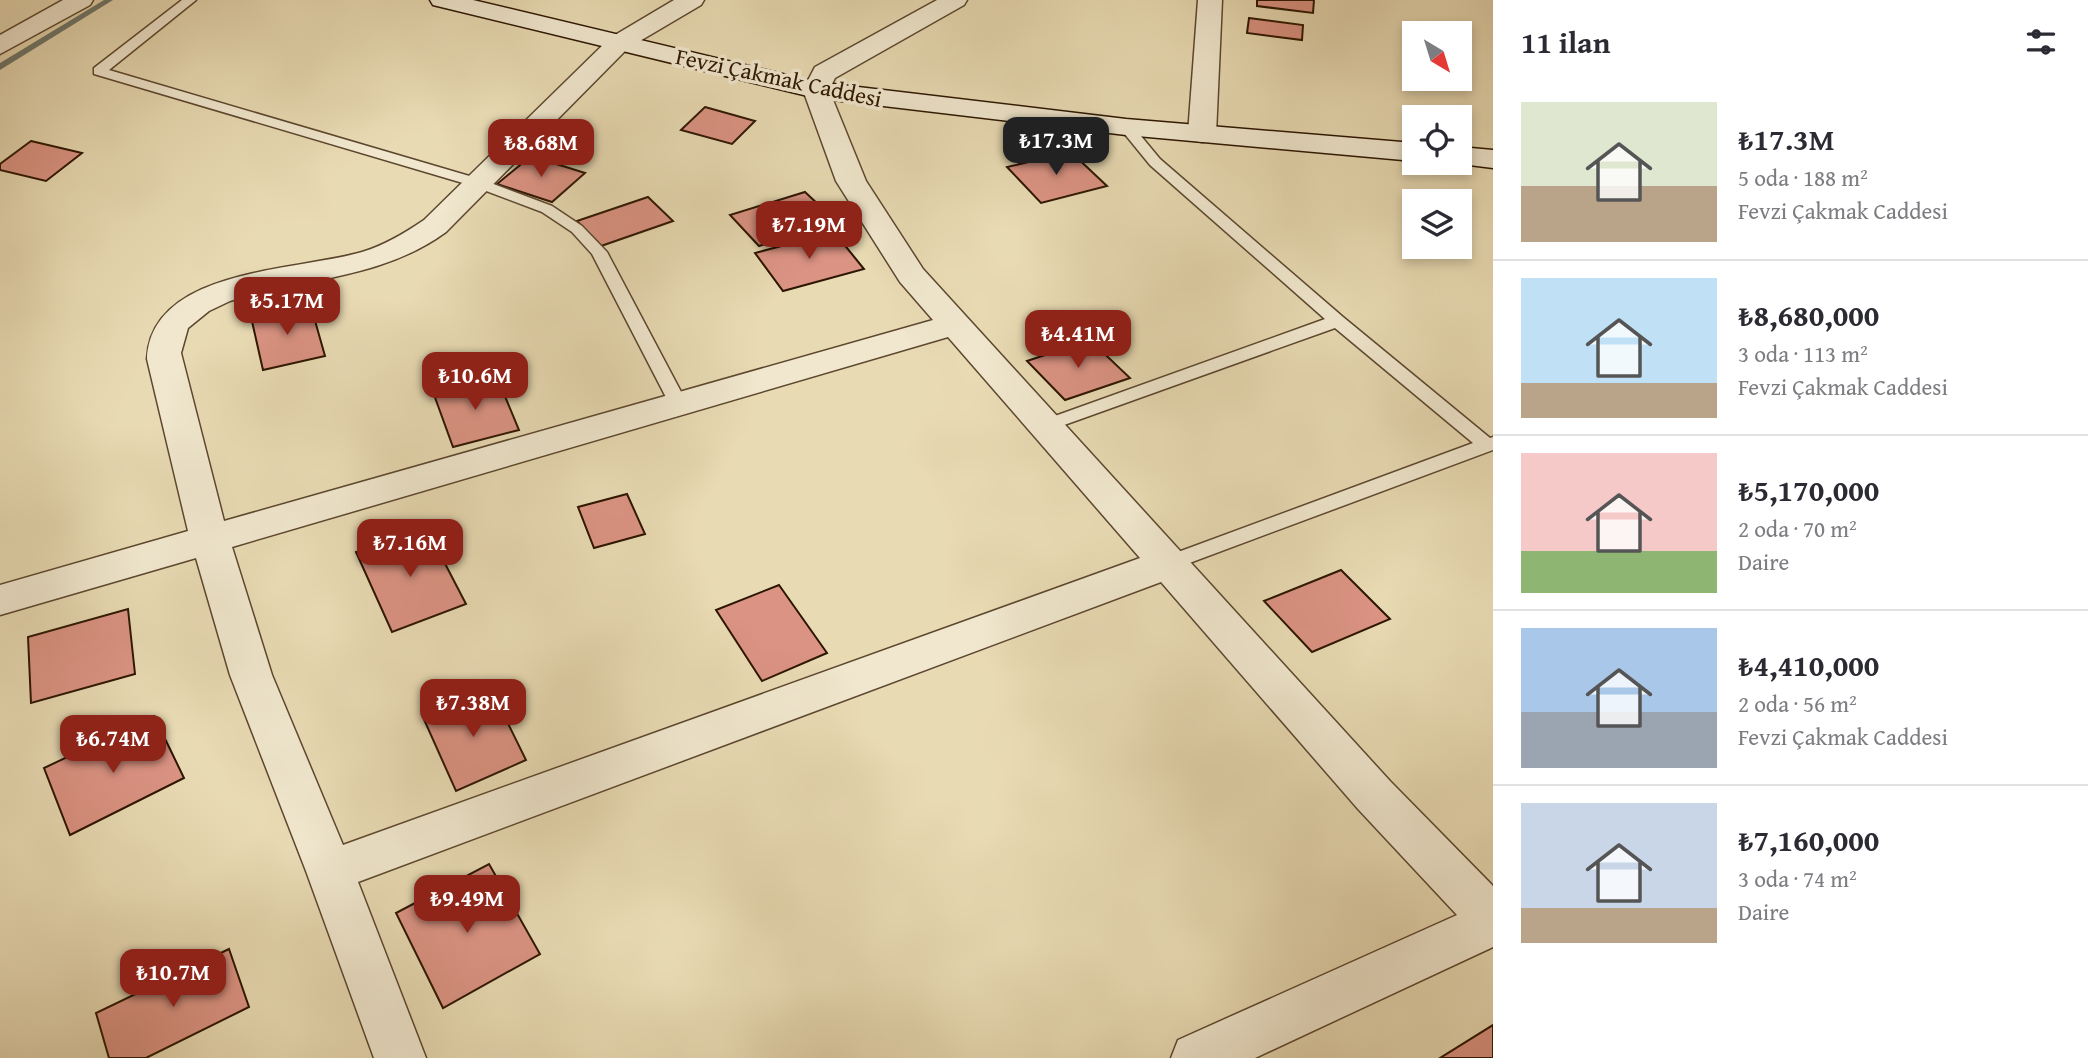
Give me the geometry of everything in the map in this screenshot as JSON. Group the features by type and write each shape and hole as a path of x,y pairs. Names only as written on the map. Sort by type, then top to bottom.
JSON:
{"street":[{"path":"0,46 81,0"},
{"name":"Fevzi Çakmak Caddesi","path":"442,0 816,90 1126,127 1402,151"},
{"path":"400,1058 330,871 251,675 211,541 164,359 164,344 171,328 194,305 213,296 369,260 396,250 435,226 619,43 692,0"},
{"path":"955,0 824,73 816,90 851,181 911,275 1374,795 1493,921 1197,1058"},
{"path":"1202,134 1210,0"},
{"path":"1472,157 1493,159"},
{"path":"0,600 956,324"},
{"path":"330,871 1169,564"}],"lane":[{"path":"190,0 99,71 478,183 547,209 589,240 599,252 679,405"},
{"path":"1126,127 1155,162 1337,321 1490,444"},
{"path":"1047,425 1337,321"},
{"path":"1169,564 1490,444"}],"building":[{"path":"1257,0 1314,0 1313,13 1257,6"},
{"path":"1249,18 1303,25 1302,40 1247,33"},
{"path":"705,107 755,121 732,144 681,130"},
{"path":"31,141 82,153 46,181 0,170 0,164"},
{"path":"1071,152 1107,186 1041,203 1007,167"},
{"path":"531,156 585,173 552,202 497,184"},
{"path":"805,192 836,221 759,246 730,215"},
{"path":"648,197 673,221 601,246 577,221"},
{"path":"834,232 864,269 783,291 755,253"},
{"path":"310,303 325,356 263,370 251,317"},
{"path":"1090,340 1130,378 1065,400 1027,361"},
{"path":"497,377 519,430 453,447 433,392"},
{"path":"627,494 645,534 594,548 578,507"},
{"path":"426,527 466,604 392,632 356,552"},
{"path":"1341,570 1390,619 1312,652 1264,601"},
{"path":"779,585 827,653 762,681 716,610"},
{"path":"128,609 135,674 31,703 28,637"},
{"path":"490,687 526,760 456,791 422,715"},
{"path":"154,716 184,778 70,835 44,768"},
{"path":"489,864 540,954 443,1008 396,913"},
{"path":"229,949 249,1007 146,1058 109,1058 96,1013"},
{"path":"1493,1025 1493,1058 1440,1058"}],"waterway":[{"path":"0,67 109,0"}]}
